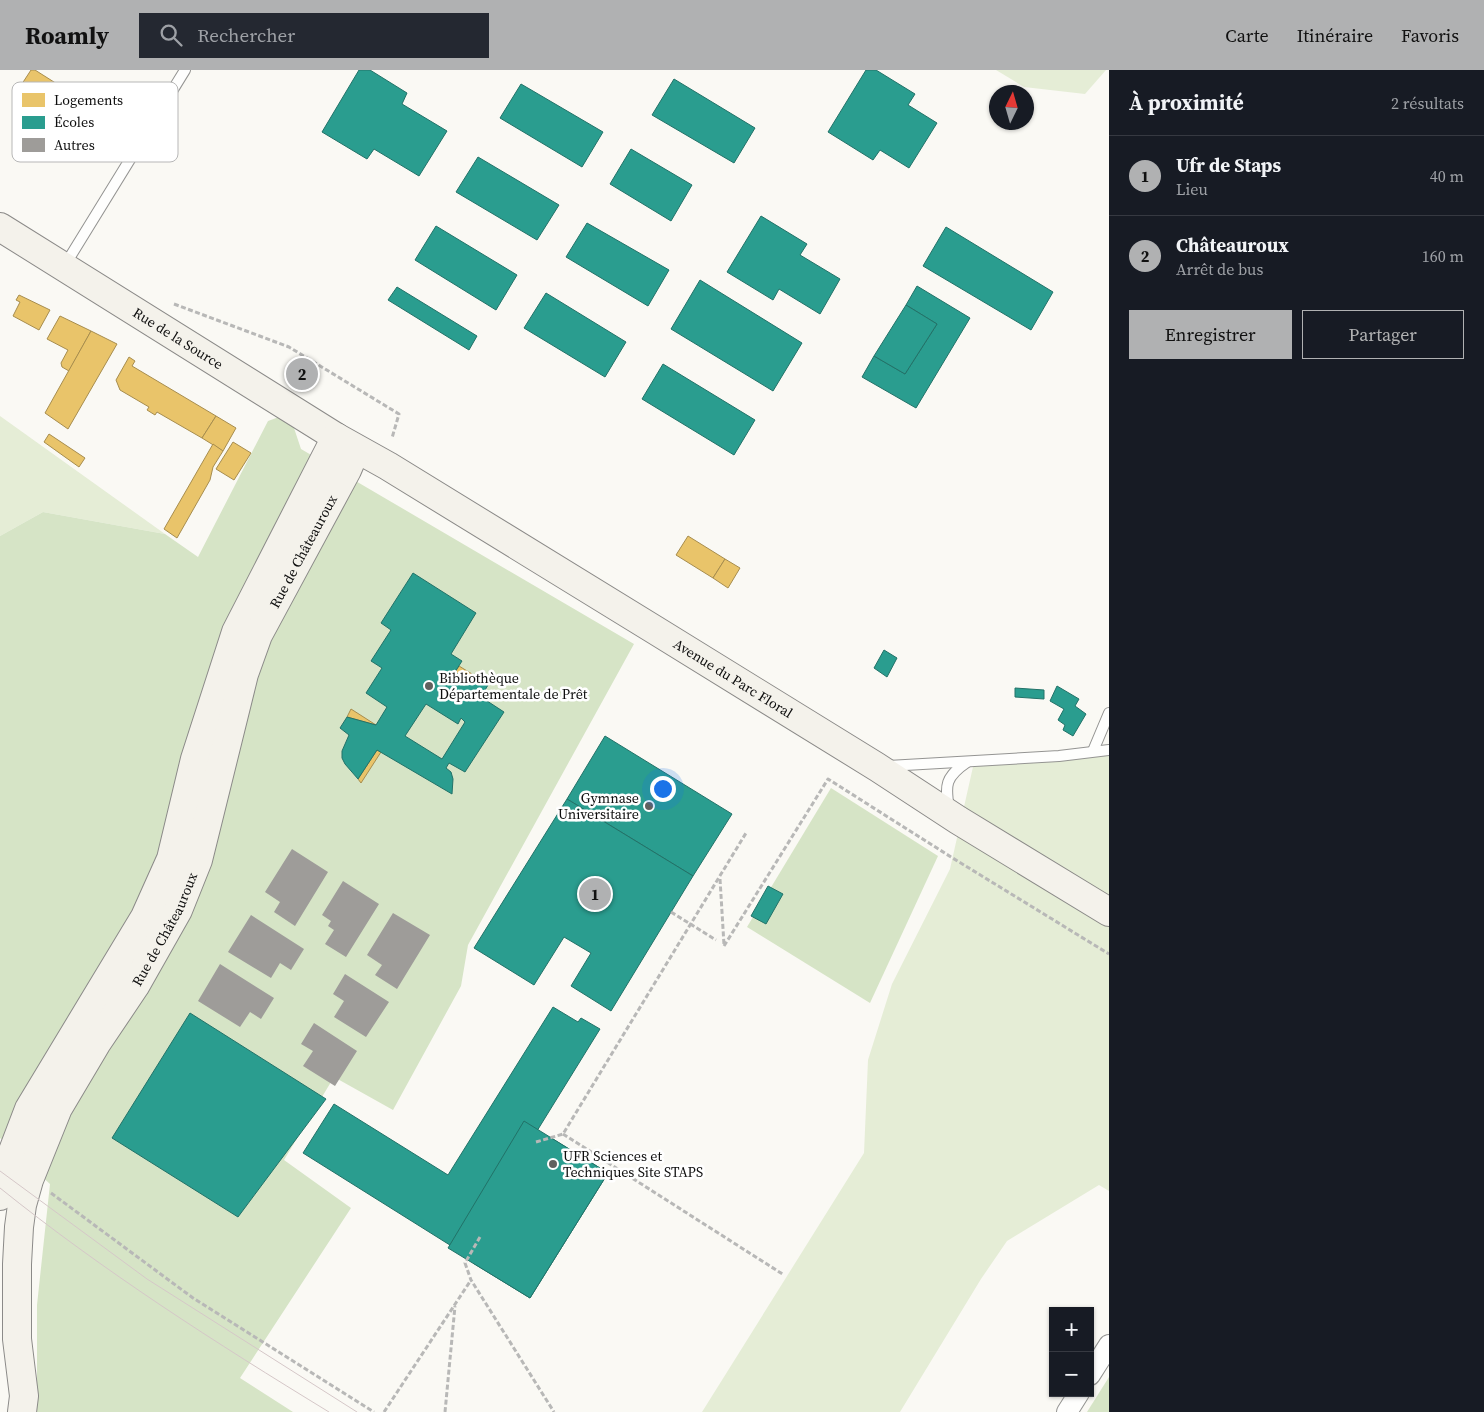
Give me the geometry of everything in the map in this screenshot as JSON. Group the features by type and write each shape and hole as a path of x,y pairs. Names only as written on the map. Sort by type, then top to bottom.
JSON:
{"street":[{"name":"Rue de la Source","path":"0,227 346,443"},
{"name":"Avenue du Parc Floral","path":"346,443 388,466 1109,912"},
{"name":"Rue de Châteauroux","path":"0,1196 8,1164 29,1108 144,917 171,859 195,759 236,632 346,443"},
{"name":"Rue de Châteauroux","path":"22,1412 24,1396 18,1339 17,1264 22,1205 29,1180 58,1108 96,1044 135,986 178,910 198,860 244,674 258,635 347,470 346,443"},
{"path":"1094,1369 1109,1345"},
{"path":"1067,1412 1076,1397"}],"lane":[{"path":"178,82 185,70"},
{"path":"64,267 128,162"},
{"path":"1093,751 1109,713"},
{"path":"877,767 1059,756 1109,750"},
{"path":"950,815 946,790 949,777 968,761"}],"path":[{"path":"165,301 289,347 399,414 392,438"},
{"path":"720,878 724,946 828,778 950,857 1109,954"},
{"path":"536,1142 563,1134 746,833"},
{"path":"671,912 716,940"},
{"path":"563,1134 784,1275"},
{"path":"43,1188 193,1298 374,1412"},
{"path":"480,1237 465,1263 471,1280 554,1412"},
{"path":"384,1412 471,1280"},
{"path":"445,1412 455,1304"}],"green space":[{"path":"996,70 1106,70 1085,94 1034,88 1034,85 1021,85"},
{"path":"0,416 165,534 43,512 0,536"},
{"path":"279,417 294,428 301,449 634,644 468,945 461,986 393,1110 334,1077 284,1160 351,1208 240,1378 293,1412 37,1412 37,1305 50,1184 0,1138 0,536 43,512 165,534 198,557 268,421"},
{"path":"1109,747 1109,1191 1099,1185 1007,1241 981,1279 900,1412 702,1412 864,1153 868,1060 892,984 950,869 975,758"},
{"path":"831,788 938,856 870,1003 747,927"},
{"path":"1109,1377 1109,1412 1087,1412"}],"building: Logements":[{"path":"31,70 35,70 54,82 23,82"},
{"path":"19,295 50,310 39,330 13,316 20,302 16,300"},
{"path":"60,316 91,331 69,371 62,367 61,363 68,350 47,339"},
{"path":"91,331 117,344 68,429 45,413"},
{"path":"129,357 135,361 132,366 216,416 202,438 157,412 155,415 147,410 149,407 120,390 116,380"},
{"path":"216,416 236,428 223,451 202,438"},
{"path":"49,434 85,458 79,467 44,442"},
{"path":"233,442 251,453 234,480 216,469"},
{"path":"213,444 223,451 213,467 210,480 177,538 164,529"},
{"path":"688,536 725,559 713,578 676,555"},
{"path":"725,559 740,568 728,588 713,578"},
{"path":"459,666 472,674 468,680 455,672"},
{"path":"351,709 376,725 347,717"},
{"path":"377,750 381,752 361,783 358,779"}],"building: Écoles":[{"path":"359,70 370,70 407,93 402,104 447,131 419,176 374,149 367,159 322,132"},
{"path":"866,70 876,70 915,94 908,105 937,123 909,168 880,150 873,160 828,132"},
{"path":"674,79 755,128 734,163 652,115"},
{"path":"521,84 603,132 582,167 500,118"},
{"path":"631,149 692,185 671,221 610,184"},
{"path":"478,157 559,205 537,240 456,192"},
{"path":"761,216 807,244 800,255 840,279 820,314 779,289 773,300 727,272"},
{"path":"587,223 669,270 648,306 566,257"},
{"path":"436,226 517,275 496,310 415,260"},
{"path":"946,227 1053,292 1031,330 923,266"},
{"path":"700,280 802,343 773,391 671,329"},
{"path":"917,286 970,318 916,408 862,377 874,356 905,374 937,324 906,305"},
{"path":"397,287 477,336 469,350 388,300"},
{"path":"546,293 626,342 605,377 524,328"},
{"path":"906,305 937,324 905,374 874,356"},
{"path":"663,364 755,420 734,455 642,399"},
{"name":"Bibliothèque Départementale de Prêt","path":"413,573 476,613 451,654 462,661 455,672 468,680 472,674 488,685 481,697 504,712 465,772 449,763 446,768 451,772 453,779 452,794 377,750 358,779 342,758 342,751 349,735 340,728 347,717 376,725 387,707 366,693 382,668 371,661 391,630 381,623","holes":["426,704 458,724 461,718 465,722 442,759 405,736"]},
{"path":"884,650 897,658 887,677 874,668"},
{"path":"1057,686 1079,699 1075,706 1086,714 1073,736 1063,730 1065,725 1058,720 1064,709 1050,701"},
{"path":"1015,688 1044,690 1044,699 1015,697"},
{"name":"Gymnase Universitaire","path":"605,736 732,814 693,876 567,799"},
{"path":"567,799 693,876 611,1011 571,986 591,953 564,937 534,985 474,948"},
{"path":"768,886 783,894 766,924 751,916"},
{"path":"553,1007 578,1022 581,1018 600,1029 532,1139 545,1147 551,1138 608,1173 530,1298 473,1263 487,1241 473,1233 461,1252 303,1153 334,1104 448,1175"},
{"path":"190,1013 326,1099 238,1217 112,1138"},
{"path":"524,1121 608,1173 530,1298 448,1248"}],"building: Autres":[{"path":"292,849 328,872 295,926 274,912 280,902 265,892"},
{"path":"343,881 379,904 346,957 325,944 334,930 328,926 331,921 322,915"},
{"path":"393,913 430,935 397,989 375,975 382,965 367,955"},
{"path":"251,915 304,949 291,970 280,963 271,978 228,952"},
{"path":"220,964 274,998 261,1019 250,1012 240,1027 198,1001"},
{"path":"345,974 389,1002 366,1037 334,1017 344,1001 333,994"},
{"path":"314,1023 357,1051 335,1086 303,1066 313,1051 301,1044"}],"tram line":[{"path":"0,1171 147,1279 357,1412"},
{"path":"0,1188 39,1219 161,1305 244,1360 329,1412"}],"place":[{"name":"Châteauroux","path":"302,374"},
{"name":"Bibliothèque Départementale de Prêt","path":"429,686"},
{"name":"Gymnase Universitaire","path":"649,806"},
{"name":"Ufr de Staps","path":"595,894"},
{"name":"UFR Sciences et Techniques Site STAPS","path":"553,1164"}]}
